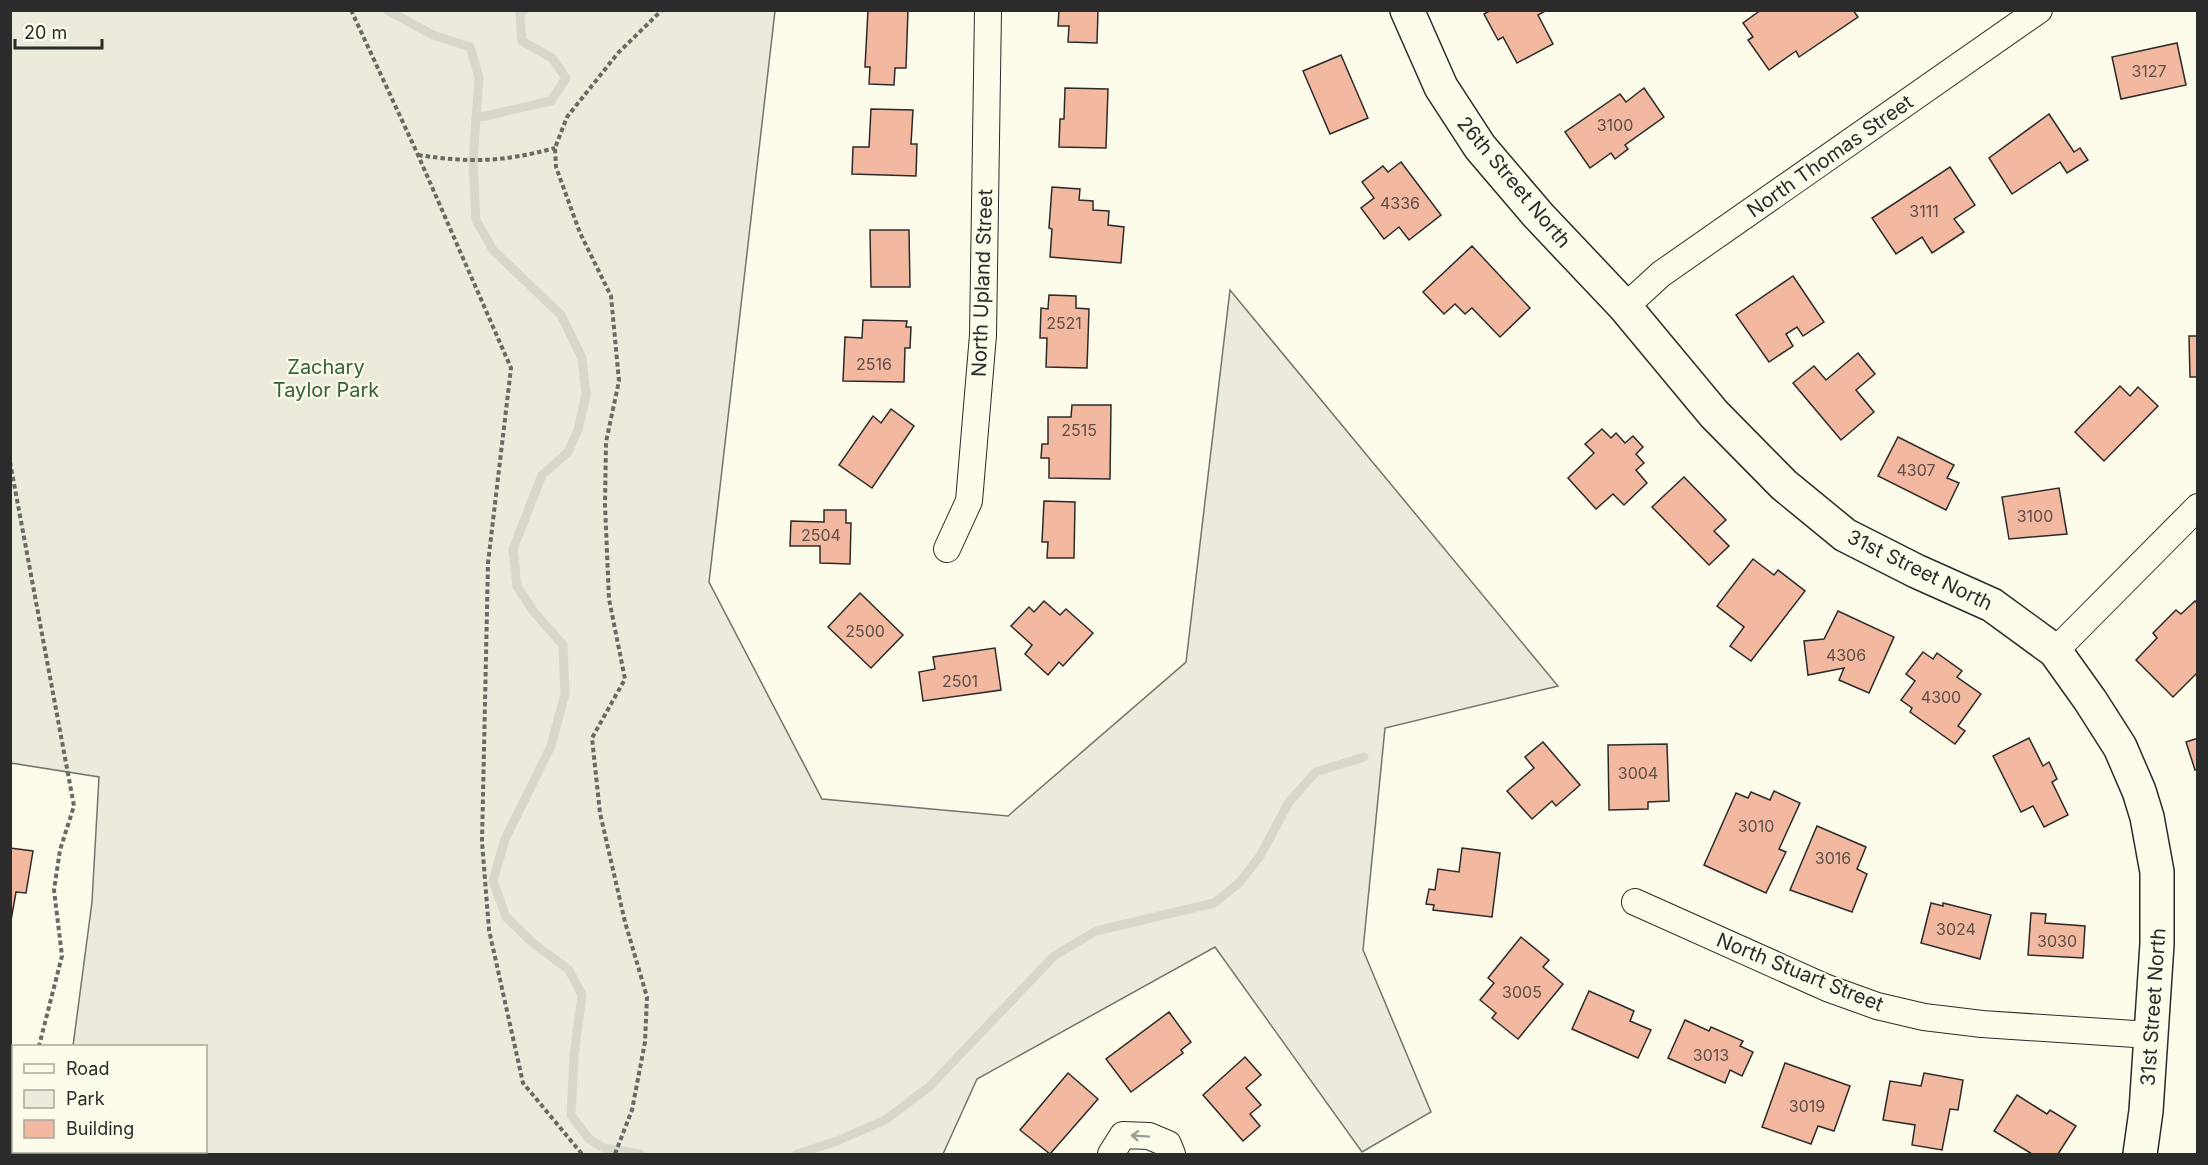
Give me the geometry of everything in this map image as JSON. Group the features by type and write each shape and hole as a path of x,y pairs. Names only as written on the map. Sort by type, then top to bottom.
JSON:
{"street":[{"name":"North Upland Street","path":"946,549 969,501 983,335 988,10"},
{"name":"26th Street North","path":"1407,10 1441,87 1480,147 1538,215 1625,307"},
{"name":"North Thomas Street","path":"1625,307 1661,274 2039,10"},
{"name":"31st Street North","path":"1625,307 1714,414 1784,485 1836,528 1916,571 1992,605 2055,651 2120,747 2147,817 2157,872 2159,908 2146,1111 2140,1155"},
{"path":"2055,651 2198,507"},
{"name":"North Stuart Street","path":"1635,902 1827,988 1877,1006 1924,1017 1982,1024 2150,1035"},
{"path":"1111,1155 1123,1135 1149,1136 1168,1144 1172,1155"}],"path":[{"path":"351,10 418,155 511,368 488,563 482,842 489,930 523,1083 582,1155"},
{"path":"615,1155 632,1110 645,1042 647,997 624,922 600,813 592,738 625,680 609,599 605,505 606,442 619,381 611,296 580,233 556,167 555,148 567,117 618,53 662,10"},
{"path":"418,155 473,162 499,161 555,148"},
{"path":"10,462 74,806 60,850 54,890 62,956 40,1045"}],"green space":[{"name":"Zachary Taylor Park","path":"10,11 775,11 709,582 822,799 1008,816 1186,662 1230,290 1558,686 1385,728 1363,950 1431,1112 1362,1152 1215,947 977,1079 943,1154 59,1154 207,1153 207,1045 73,1045 92,902 99,777 11,763"}],"building":[{"path":"868,10 908,10 906,68 895,68 894,85 869,84 870,67 865,67"},
{"path":"1059,10 1098,10 1097,43 1068,42 1069,26 1058,26"},
{"path":"1491,10 1547,10 1538,15 1553,44 1517,63 1503,37 1498,40 1484,14"},
{"path":"1761,10 1853,10 1858,17 1799,57 1796,51 1769,70 1748,40 1753,37 1743,23"},
{"path":"2177,43 2186,85 2121,99 2112,57"},
{"path":"1341,55 1368,118 1330,134 1303,71"},
{"path":"1065,88 1108,89 1106,148 1059,147 1060,119 1064,119"},
{"path":"1644,88 1664,117 1625,145 1628,149 1615,159 1611,153 1590,168 1565,132 1620,94 1626,102"},
{"path":"871,109 913,110 911,144 917,144 916,176 852,174 853,147 869,147"},
{"path":"2049,114 2074,152 2080,148 2088,160 2067,173 2060,162 2012,194 1989,158"},
{"path":"1401,162 1441,215 1409,240 1399,227 1384,239 1361,208 1374,198 1362,182 1383,166 1388,172"},
{"path":"1950,167 1975,205 1954,219 1964,232 1932,253 1922,237 1896,254 1872,218"},
{"path":"1052,187 1080,189 1079,200 1093,201 1093,210 1109,211 1108,225 1124,227 1121,263 1050,257 1052,229 1049,228"},
{"path":"870,230 909,230 910,287 871,287"},
{"path":"1472,246 1530,308 1500,337 1472,308 1465,314 1455,304 1444,314 1423,292"},
{"path":"1793,276 1824,322 1803,336 1797,327 1786,334 1793,346 1769,362 1736,315"},
{"path":"1049,295 1076,296 1076,308 1089,309 1087,368 1046,367 1047,338 1040,338 1041,308 1048,309"},
{"path":"863,320 907,321 906,327 911,327 910,348 905,348 904,382 843,381 845,337 862,338"},
{"path":"2189,336 2198,336 2198,377 2190,377"},
{"path":"1858,353 1875,374 1856,390 1874,412 1841,440 1793,383 1814,366 1826,380"},
{"path":"2120,386 2130,396 2138,387 2158,406 2104,461 2075,432"},
{"path":"1072,405 1111,405 1110,479 1049,478 1049,458 1041,458 1042,444 1048,444 1048,417 1071,417"},
{"path":"891,409 914,426 872,488 839,465 873,416 881,423"},
{"path":"1602,429 1611,438 1616,433 1625,443 1633,436 1643,447 1636,454 1644,463 1636,470 1647,483 1624,505 1613,494 1596,509 1568,478 1594,453 1585,444"},
{"path":"1898,437 1954,465 1947,478 1959,483 1946,510 1878,476"},
{"path":"1684,477 1726,520 1714,531 1729,546 1709,565 1652,507"},
{"path":"2059,488 2067,534 2009,539 2002,497"},
{"path":"1044,501 1075,502 1074,558 1047,558 1048,542 1042,542"},
{"path":"824,510 846,510 846,523 851,523 850,564 820,563 820,546 790,546 791,521 824,522"},
{"path":"1753,559 1774,575 1778,570 1805,591 1751,661 1730,646 1744,627 1717,606"},
{"path":"860,593 903,635 871,668 828,627"},
{"path":"1044,601 1060,615 1066,609 1093,633 1063,666 1059,662 1048,675 1025,654 1032,645 1011,626 1029,607 1034,612"},
{"path":"2195,601 2198,604 2198,672 2173,697 2136,660 2157,638 2153,633 2176,610 2181,614"},
{"path":"1838,611 1894,637 1869,693 1839,680 1844,668 1808,675 1804,641 1824,639"},
{"path":"995,648 1001,690 923,701 919,672 935,669 933,657"},
{"path":"1923,652 1933,659 1937,653 1962,671 1957,677 1981,694 1958,726 1965,731 1955,744 1910,712 1912,708 1901,700 1915,681 1906,674"},
{"path":"2029,738 2043,766 2049,762 2057,779 2052,782 2068,815 2044,827 2033,806 2021,812 1993,756"},
{"path":"2198,738 2198,769 2195,770 2186,742"},
{"path":"1543,742 1580,785 1556,806 1552,801 1532,819 1507,791 1534,768 1525,757"},
{"path":"1667,744 1669,801 1648,802 1648,809 1609,810 1608,745"},
{"path":"1774,791 1800,803 1779,849 1786,852 1766,893 1704,865 1736,793 1748,798 1751,792 1770,800"},
{"path":"1817,826 1866,847 1857,869 1867,874 1852,912 1790,890"},
{"path":"10,848 33,851 26,893 16,892 10,926"},
{"path":"1462,848 1500,853 1492,917 1433,910 1434,905 1426,904 1429,889 1435,890 1438,869 1459,872"},
{"path":"1931,903 1943,906 1943,903 1991,915 1980,959 1921,943"},
{"path":"2031,913 2046,914 2045,923 2085,926 2083,958 2028,955"},
{"path":"1521,937 1549,960 1543,967 1563,984 1518,1039 1492,1018 1496,1013 1480,1000 1494,983 1488,978"},
{"path":"1589,991 1634,1011 1630,1021 1651,1030 1638,1058 1572,1029"},
{"path":"1169,1012 1191,1042 1181,1050 1183,1053 1131,1092 1106,1059"},
{"path":"1685,1020 1709,1031 1711,1027 1743,1041 1740,1046 1753,1052 1742,1076 1730,1070 1725,1083 1668,1058"},
{"path":"1245,1057 1261,1075 1246,1088 1261,1105 1250,1114 1260,1126 1243,1141 1203,1095"},
{"path":"1785,1063 1850,1086 1834,1131 1818,1126 1811,1144 1762,1127"},
{"path":"1068,1073 1098,1099 1050,1154 1020,1130"},
{"path":"1924,1073 1963,1080 1958,1110 1950,1109 1942,1150 1912,1145 1915,1125 1883,1120 1890,1081 1921,1086"},
{"path":"2017,1095 2047,1114 2050,1110 2076,1126 2058,1154 2032,1154 1994,1131"}],"waterway":[{"path":"387,10 433,35 470,47 479,77 476,118"},
{"path":"524,10 520,13 522,41 552,58 566,78 551,101 476,118 473,162 476,220 493,250 561,315 582,358 586,395 578,430 568,452 542,475 513,549 517,586 534,612 563,645 565,694 551,746 505,839 493,881 506,917 533,943 569,970 582,995 574,1055 571,1115 589,1139 604,1148 640,1154"},
{"path":"797,1154 837,1141 885,1120 929,1087 1054,956 1096,931 1214,903 1239,883 1260,856 1289,802 1316,772 1364,757"}]}
